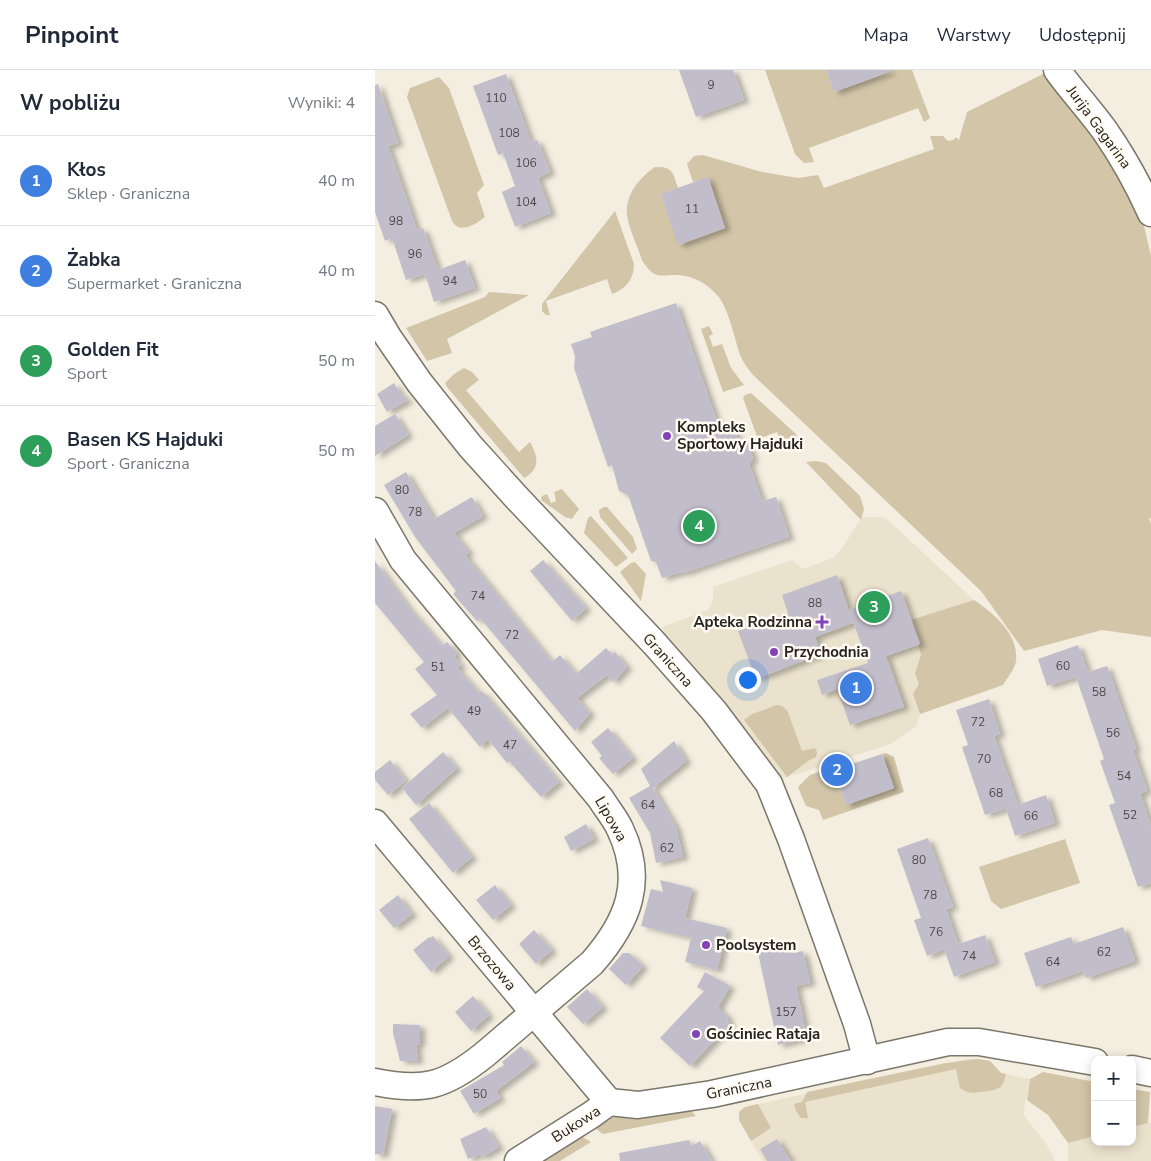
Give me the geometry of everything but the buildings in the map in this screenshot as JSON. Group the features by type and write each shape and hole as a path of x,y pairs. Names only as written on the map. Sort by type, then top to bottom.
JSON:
{"street":[{"name":"Jurija Gagarina","path":"1057,70 1093,115 1118,151 1151,213"},
{"name":"Graniczna","path":"375,314 388,337 419,382 470,446 714,711 769,784 791,839 853,1014 867,1060"},
{"name":"Lipowa","path":"375,511 403,560 601,799 619,827 626,844 631,860 632,877 627,910 619,927 592,963 484,1055 450,1078 431,1085 405,1087 375,1082"},
{"name":"Brzozowa","path":"375,823 609,1102"},
{"name":"Graniczna","path":"609,1102 638,1105 712,1094 948,1042 979,1042 1091,1061"},
{"path":"1136,1070 1151,1073"},
{"name":"Bukowa","path":"518,1161 591,1116 609,1102"}],"shaded area":[{"path":"765,70 826,70 834,92 881,75 880,70 912,70 930,118 924,122 918,108 809,148 814,162 804,163 795,154"},
{"path":"1047,72 1110,164 1144,226 1151,256 1151,518 1149,519 1151,524 1151,637 1102,630 1024,651 981,591 753,375 740,355 725,307 714,291 694,278 678,275 656,275 647,267 642,260 631,231 627,208 634,188 644,176 655,167 669,169 678,188 661,194 679,245 725,228 708,178 693,182 687,164 694,156 703,155 762,172 798,178 818,175 824,188 934,149 930,136 943,136 948,141 956,137 959,140 967,112"},
{"path":"439,77 449,88 484,185 477,193 485,217 473,225 464,228 455,225 452,221 407,97 410,88"},
{"path":"615,211 634,264 631,279 625,286 612,294 607,279 546,301 550,315 546,315 542,311 542,304"},
{"path":"489,292 529,295 447,339 452,353 427,361 406,328 485,297"},
{"path":"709,326 713,334 709,336 713,347 722,344 731,368 744,385 723,392 701,329"},
{"path":"464,368 472,372 479,380 466,390 519,452 530,442 535,452 536,462 533,471 524,478 447,387 445,383"},
{"path":"751,393 796,434 798,442 793,448 782,451 771,446 781,443 777,432 758,439 743,398"},
{"path":"806,462 826,463 860,496 864,509 861,520"},
{"path":"562,489 579,509 572,519 565,517 541,500 542,496 547,494 551,503 556,501 554,492"},
{"path":"607,507 633,537 637,549 632,554 600,517 599,510"},
{"path":"591,516 628,558 616,567 584,533 588,518"},
{"path":"862,517 882,517 887,519 974,600 991,612 1013,640 1016,662 1003,685 920,714 916,726 891,744 778,780 670,645 662,627 708,610 713,600 713,587 792,560 803,569 833,558 842,548"},
{"path":"635,562 646,574 641,601 620,572"},
{"path":"974,600 997,618 1014,642 1016,661 1014,667 1003,685 920,714 913,694 919,684 915,673 921,655 911,620"},
{"path":"777,705 787,710 802,751 815,748 817,752 816,757 787,777 744,720 752,714"},
{"path":"886,753 894,757 904,792 823,820 819,810 806,806 798,787 810,775 830,768 834,770 846,805 894,788 882,754"},
{"path":"1065,839 1080,883 1001,909 991,901 979,867"},
{"path":"967,1059 990,1061 1001,1073 1030,1079 1023,1114 1047,1145 1055,1161 763,1161 751,1141 770,1128 758,1104"},
{"path":"977,1059 990,1061 1001,1073 1006,1074 1001,1087 994,1090 967,1092 960,1088 956,1069 805,1102 808,1118 801,1118 794,1104 802,1102 807,1092 946,1063"},
{"path":"1043,1072 1091,1081 1091,1137 1068,1143 1048,1115 1027,1100 1030,1079"},
{"path":"1136,1090 1150,1092 1148,1123 1136,1126"},
{"path":"758,1104 771,1128 751,1141 739,1120 739,1112 745,1107"},
{"path":"683,1107 688,1108 696,1116 603,1134 590,1125 602,1119"},
{"path":"1151,1123 1151,1161 1068,1161 1068,1143 1091,1137 1091,1146 1136,1146 1136,1126"},
{"path":"576,1133 591,1142 560,1161 543,1161 569,1145 571,1136"}],"place":[{"name":"Kompleks Sportowy Hajduki","path":"667,436"},
{"name":"Basen KS Hajduki","path":"699,526"},
{"name":"Golden Fit","path":"874,607"},
{"name":"Apteka Rodzinna","path":"822,622"},
{"name":"Przychodnia","path":"774,652"},
{"name":"Kłos","path":"856,688"},
{"name":"Żabka","path":"837,770"},
{"name":"Poolsystem","path":"706,945"},
{"name":"Gościniec Rataja","path":"696,1034"}]}
